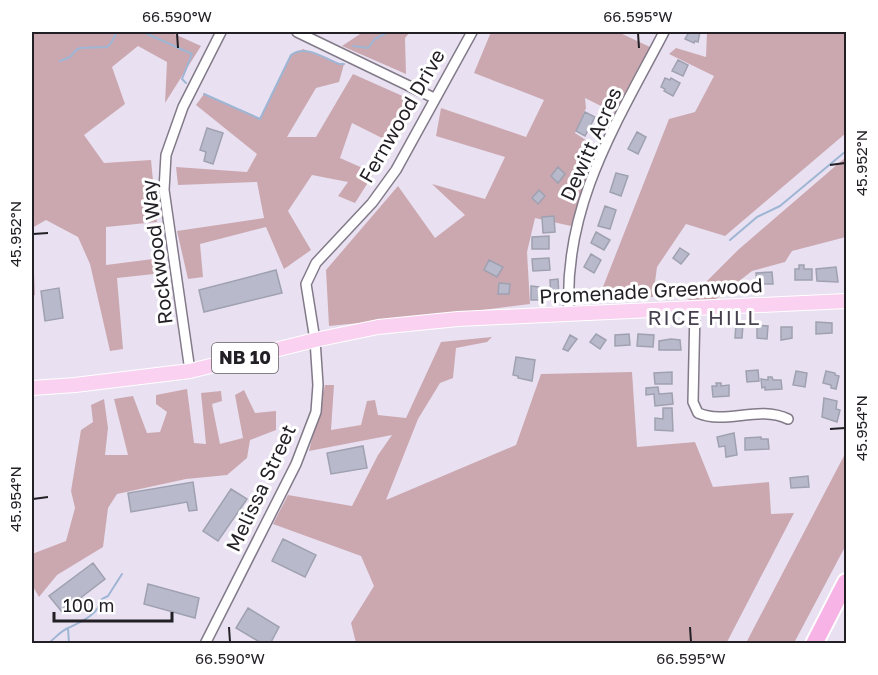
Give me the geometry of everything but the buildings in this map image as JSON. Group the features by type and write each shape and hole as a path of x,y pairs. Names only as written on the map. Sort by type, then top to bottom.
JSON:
{"highway":[{"path":"814,644 846,582"}],"main road":[{"name":"Promenade Greenwood","path":"315,340 378,327 458,319 846,301"},
{"name":"NB 10","path":"32,388 190,371 315,340"}],"street":[{"name":"Rockwood Way","path":"190,371 164,190 166,154 183,107 221,32"},
{"path":"297,32 434,98"},
{"name":"Fernwood Drive","path":"315,340 306,284 316,263 384,189 472,32"},
{"name":"Dewitt Acres","path":"569,314 568,284 571,253 584,198 603,153 664,32"},
{"path":"695,308 693,402 698,413 711,416 768,413 788,419"},
{"name":"Melissa Street","path":"205,644 296,464 316,412 318,385 315,340"}],"shaded area":[{"path":"32,32 170,32 201,46 165,103 167,62 138,46 112,67 125,104 84,135 104,163 151,160 157,222 106,227 106,265 161,258 163,273 117,278 123,349 110,351 90,264 78,237 46,220 32,228"},
{"path":"363,32 410,32 405,38 406,74 342,46"},
{"path":"491,32 618,32 650,47 617,114 585,98 586,108 575,133 598,148 571,226 535,218 527,252 530,304 329,326 326,270 398,186 435,238 465,215 432,184 485,199 505,157 436,136 441,108 526,137 544,100 474,73"},
{"path":"707,32 846,32 846,133 725,236 686,224 657,267 653,297 599,297 669,119 695,112 714,76 669,54 676,48 706,57"},
{"path":"303,49 344,64 339,82 316,88 287,137 316,137 353,74 416,102 390,142 352,123 340,158 374,173 355,203 338,196 348,182 312,175 288,211 311,250 284,269 266,227 200,244 203,277 188,279 177,231 264,218 257,182 178,185 176,167 247,172 257,154 196,105 204,94 260,118 291,55"},
{"path":"846,157 846,237 792,251 785,262 752,271 716,299 688,300 738,250"},
{"path":"32,228 35,295 32,296"},
{"path":"492,337 487,342 456,348 453,378 440,383 418,419 386,500 516,445 541,374 632,372 637,447 695,442 713,487 769,482 771,514 794,513 726,644 356,643 351,623 374,586 361,556 273,524 288,495 352,506 378,455 392,435 309,451 325,385 334,385 331,430 361,425 367,401 375,400 378,415 406,418 441,342"},
{"path":"187,389 194,443 206,444 201,393 221,391 222,401 212,404 220,444 243,438 235,395 244,390 255,413 276,411 276,430 250,440 247,458 227,475 186,479 117,494 108,508 103,547 57,575 39,597 32,585 32,554 66,541 75,508 71,491 81,430 93,422 91,405 104,399 108,428 105,455 128,455 114,399 133,396 147,433 160,432 167,412 156,404 156,395"},
{"path":"846,452 846,545 794,643 746,643"}],"waterway":[{"path":"60,61 70,57 80,48 107,47 117,32"},
{"path":"143,32 192,54 182,79 186,83"},
{"path":"353,46 368,48 375,39 388,32"},
{"path":"204,94 260,119 291,55 308,51 344,64"},
{"path":"730,240 757,217 780,206 846,151"},
{"path":"69,644 68,628 93,614 122,574"},
{"path":"47,644 68,628"}],"district":[{"name":"RICE HILL","path":"704,318"}]}
